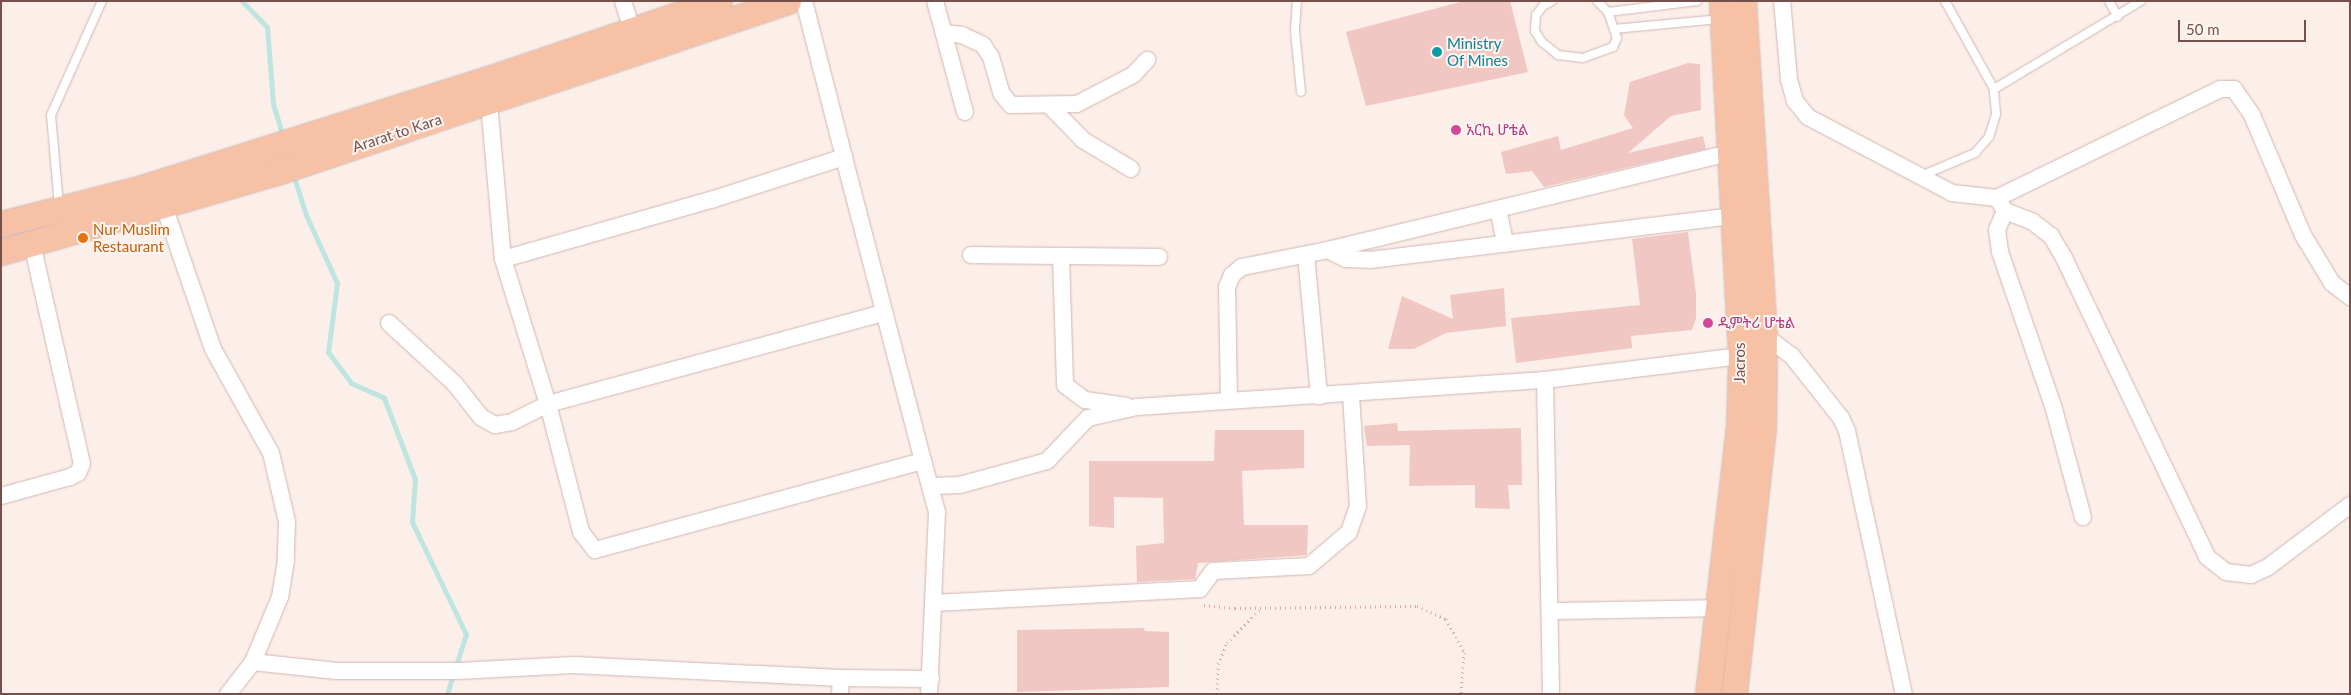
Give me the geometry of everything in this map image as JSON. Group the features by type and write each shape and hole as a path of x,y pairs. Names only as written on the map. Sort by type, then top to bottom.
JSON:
{"main road":[{"name":"Ararat to Kara","path":"1,224 142,188 247,153 308,136 488,79 719,1"},
{"name":"Ararat to Kara","path":"1,252 278,172 488,104 788,1"},
{"name":"Jacros","path":"1708,694 1718,608 1751,429 1764,334 1743,1"},
{"name":"Jacros","path":"1722,10 1730,153 1736,216 1741,356 1751,429 1734,694"}],"street":[{"path":"623,1 632,30"},
{"path":"253,662 337,671 458,671 574,665 841,686 930,686 937,512 804,1"},
{"path":"936,1 965,112"},
{"path":"1782,1 1789,80 1795,100 1814,121 1952,193 2001,204 2033,222 2051,236 2064,258 2207,557 2226,572 2251,575 2268,567 2350,505"},
{"path":"944,33 962,35 983,45 991,56 1001,93 1011,105 1077,104 1133,75 1147,60"},
{"path":"488,79 488,104 503,259 548,404 581,532 595,550 923,461"},
{"path":"2001,204 2220,89 2234,89 2252,115 2303,235 2332,283 2350,297"},
{"path":"1049,105 1082,140 1131,168"},
{"path":"1229,400 1227,287 1232,275 1242,267 1328,250 1730,153"},
{"path":"503,259 714,198 844,157"},
{"path":"2001,204 1997,230 2000,252 2054,409 2083,517"},
{"path":"164,206 213,349 270,454 279,477 287,522 286,560 280,597 253,662 228,694"},
{"path":"1498,209 1505,243"},
{"path":"1328,250 1346,259 1370,260 1736,216"},
{"path":"1,496 70,477 78,473 82,464 32,244"},
{"path":"971,255 1159,257"},
{"path":"1306,255 1319,396"},
{"path":"1060,256 1065,385 1073,394 1086,400 1137,407"},
{"path":"389,323 455,384 482,417 495,424 512,422 548,404 884,313"},
{"path":"1764,334 1792,356 1841,418 1847,431 1904,694"},
{"path":"930,486 960,485 1047,461 1088,418 1137,407 1545,380 1741,356"},
{"path":"1545,380 1551,694"},
{"path":"934,603 1200,589 1213,571 1309,566 1348,532 1358,506 1351,394"},
{"path":"1550,611 1718,608"}],"lane":[{"path":"60,210 51,115 102,1"},
{"path":"1297,1 1295,31 1301,92"},
{"path":"1552,1 1536,15 1535,31 1542,42 1558,55 1583,58 1602,53 1613,47 1617,38 1608,12 1597,1"},
{"path":"1608,12 1697,1"},
{"path":"1919,177 1975,153 1989,137 1996,114 1994,89 1945,1"},
{"path":"2109,1 2118,17"},
{"path":"1994,89 2142,1"},
{"path":"1614,29 1722,10"}],"path":[{"path":"1199,605 1261,608 1418,606 1446,619 1464,652 1461,694"},
{"path":"1217,694 1218,664 1227,643 1261,608"}],"building":[{"name":"Ministry Of Mines","path":"1464,1 1510,1 1528,72 1366,106 1346,32"},
{"path":"1688,63 1700,64 1701,110 1671,116 1628,153 1703,136 1706,149 1544,187 1532,171 1506,174 1501,152 1558,136 1561,150 1633,128 1624,115 1630,82"},
{"path":"1688,232 1696,294 1696,319 1692,330 1631,336 1632,348 1516,363 1511,318 1640,305 1632,239"},
{"path":"1504,288 1506,326 1446,333 1414,349 1388,349 1402,296 1453,319 1450,295"},
{"path":"1397,423 1398,431 1521,428 1522,485 1508,485 1510,509 1475,508 1475,485 1409,486 1410,445 1367,446 1364,426"},
{"path":"1215,430 1304,430 1304,468 1242,471 1244,525 1308,525 1307,555 1198,563 1195,579 1137,582 1136,546 1164,543 1163,498 1114,497 1114,528 1089,526 1089,461 1214,461"},
{"path":"1144,628 1145,631 1169,632 1169,687 1017,692 1017,630"}],"waterway":[{"path":"242,1 267,27 273,104 283,137"},
{"path":"293,174 306,215 337,283 328,352 351,383 384,398 415,479 412,522 466,634 447,694"}],"place":[{"name":"Ministry Of Mines","path":"1437,52"},
{"name":"አርኪ ሆቴል","path":"1456,130"},
{"name":"Nur Muslim Restaurant","path":"83,238"},
{"name":"ዲምትሪ ሆቴል","path":"1708,323"}]}
